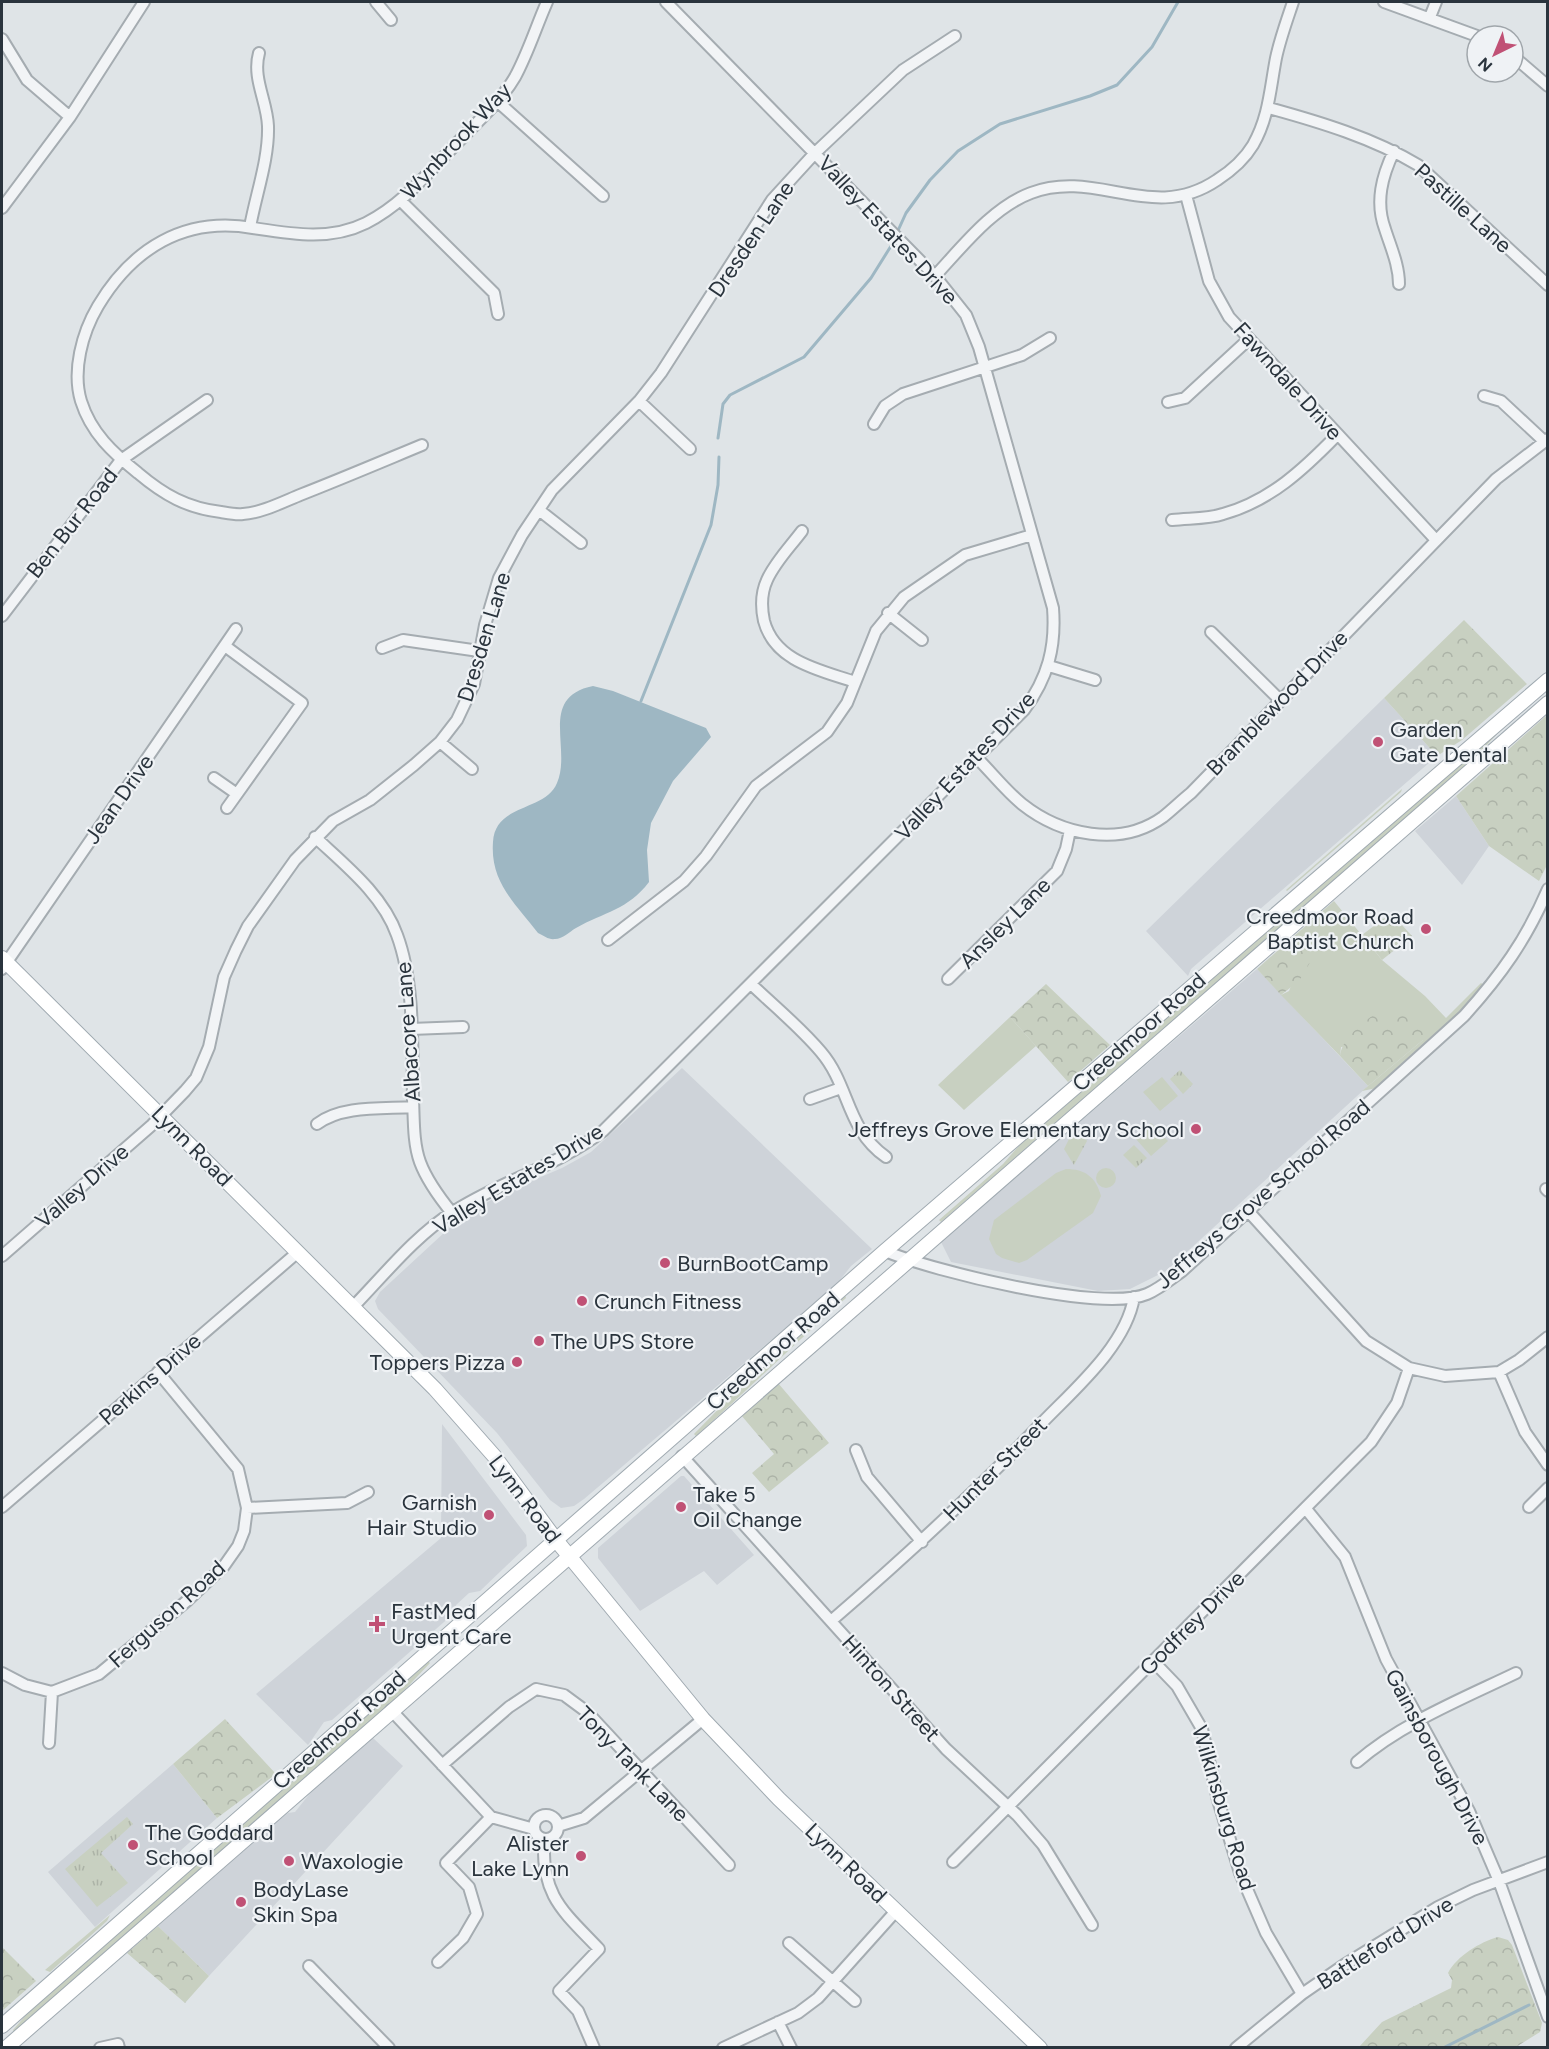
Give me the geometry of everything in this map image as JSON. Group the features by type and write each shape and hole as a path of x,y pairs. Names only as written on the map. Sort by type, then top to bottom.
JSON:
{"main road":[{"name":"Creedmoor Road","path":"2,2026 885,1251 1548,680"},
{"name":"Creedmoor Road","path":"6,2048 906,1260 1548,703"},
{"name":"Lynn Road","path":"3,963 161,1115 403,1355 471,1429 568,1556 703,1719 779,1799 1040,2048"}],"street":[{"path":"2,208 70,117 144,2"},
{"path":"376,2 391,21"},
{"name":"Wynbrook Way","path":"422,445 312,490 243,514 197,509 171,499 122,460 92,428 81,400 77,377 80,356 94,313 112,283 129,263 146,249 185,232 212,227 250,227 283,233 334,234 366,223 401,201 497,101 513,80 528,52 547,2"},
{"name":"Valley Estates Drive","path":"353,1307 424,1235 452,1213 552,1163 603,1131 1024,710 1037,692 1049,666 1054,639 1053,608 975,332 966,315 935,276 666,2"},
{"path":"935,276 996,215 1032,192 1064,186 1085,186 1149,199 1185,195 1209,185 1238,164 1251,148 1269,108 1282,33 1293,2"},
{"path":"1384,2 1465,31"},
{"path":"1430,18 1437,2"},
{"name":"Dresden Lane","path":"161,1115 196,1078 209,1047 224,976 248,926 295,860 333,821 382,791 440,742 466,704 474,684 479,651 499,578 539,510 568,471 639,400 684,340 772,200 815,153 903,70 955,36"},
{"path":"2,39 27,80 70,117"},
{"path":"250,227 267,146 268,124 257,74 259,53"},
{"path":"1525,65 1546,82"},
{"path":"497,101 603,196"},
{"name":"Pastille Lane","path":"1269,108 1307,118 1394,151 1434,177 1548,285"},
{"path":"1394,151 1381,186 1380,212 1399,271 1399,284"},
{"name":"Fawndale Drive","path":"1185,195 1214,292 1229,317 1436,540"},
{"path":"401,201 494,293 498,314"},
{"path":"874,424 885,406 903,394 1022,355 1050,338"},
{"path":"1168,402 1185,398 1249,339"},
{"path":"1484,396 1502,401 1546,440"},
{"name":"Ben Bur Road","path":"2,616 122,460 207,400"},
{"path":"639,400 690,449"},
{"path":"1172,520 1222,515 1263,499 1293,477 1337,435"},
{"name":"Bramblewood Drive","path":"976,758 1021,802 1040,817 1070,830 1099,835 1126,834 1161,818 1191,793 1496,479 1546,440"},
{"path":"539,510 581,543"},
{"path":"802,531 773,570 763,590 762,605 766,627 776,645 791,658 855,682"},
{"path":"608,940 684,881 706,856 756,786 827,732 847,703 876,631 888,613 904,597 956,560 982,549 1032,535"},
{"path":"888,613 922,640"},
{"name":"Jean Drive","path":"3,963 236,629"},
{"path":"1211,632 1280,700"},
{"path":"382,648 403,640 479,651"},
{"path":"225,646 302,703 227,808"},
{"path":"1049,666 1095,680"},
{"path":"440,742 472,769"},
{"path":"214,778 237,794"},
{"name":"Ansley Lane","path":"948,979 1056,871 1066,849 1070,830"},
{"name":"Albacore Lane","path":"315,837 370,892 398,935 405,969 411,1029 413,1107 420,1161 439,1196 452,1213"},
{"name":"Jeffreys Grove School Road","path":"885,1251 922,1266 1080,1298 1100,1300 1147,1295 1182,1271 1249,1212 1470,1009 1496,980 1520,947 1548,889"},
{"path":"751,984 821,1052 836,1074 855,1124 869,1145 886,1157"},
{"path":"411,1029 462,1027"},
{"path":"810,1100 841,1089"},
{"path":"317,1124 327,1117 340,1113 413,1107"},
{"name":"Valley Drive","path":"2,1256 161,1115"},
{"path":"1249,1212 1365,1341 1409,1368 1445,1376 1499,1372 1520,1360 1548,1337"},
{"name":"Perkins Drive","path":"2,1507 298,1252"},
{"name":"Hunter Street","path":"831,1621 922,1542 1088,1376 1119,1336 1132,1310 1134,1297"},
{"name":"Godfrey Drive","path":"953,1862 1371,1442 1396,1403 1409,1368"},
{"name":"Ferguson Road","path":"52,1692 99,1674 188,1600 224,1566 238,1546 244,1531 246,1508 237,1468 158,1372"},
{"path":"1499,1372 1525,1432 1548,1465"},
{"path":"856,1450 867,1477 922,1542"},
{"name":"Hinton Street","path":"682,1456 959,1763 1008,1806 1043,1845 1092,1924"},
{"path":"1529,1507 1548,1488"},
{"path":"246,1508 347,1503 368,1492"},
{"name":"Gainsborough Drive","path":"1306,1509 1345,1557 1386,1659 1465,1802 1499,1881 1548,2017"},
{"name":"Wilkinsburg Road","path":"1153,1661 1177,1686 1202,1729 1218,1800 1240,1873 1266,1933 1302,1994"},
{"path":"2,1673 25,1685 52,1692 49,1743"},
{"path":"1357,1762 1420,1721 1516,1673"},
{"name":"Tony Tank Lane","path":"442,1765 509,1707 536,1689 564,1695 587,1712 729,1865"},
{"path":"391,1710 491,1817 534,1829 544,1839 545,1873 551,1894 562,1911 599,1949 559,1991 578,2011 594,2048"},
{"path":"558,1826 584,1818 703,1719"},
{"path":"534,1829 536,1820 544,1815 554,1818 558,1826 555,1835 544,1839"},
{"path":"438,1962 463,1938 477,1914 469,1887 446,1863 491,1817"},
{"name":"Battleford Drive","path":"1236,2048 1302,1994 1438,1907 1548,1862"},
{"path":"723,2048 778,2022 818,1998 896,1911"},
{"path":"789,1943 855,2001"},
{"path":"309,1966 389,2048"},
{"path":"778,2022 791,2048"},
{"path":"100,2048 109,2044 118,2044 118,2048"}],"shaded area":[{"path":"1384,698 1437,756 1191,969 1188,976 1146,931"},
{"path":"1456,796 1489,846 1462,885 1415,831"},
{"name":"Jeffreys Grove Elementary School","path":"1257,969 1368,1086 1166,1271 1130,1289 1098,1291 951,1262 941,1242"},
{"path":"682,1068 872,1249 851,1266 836,1285 584,1499 574,1506 561,1508 550,1500 497,1433 378,1309 375,1301 380,1292 459,1219 503,1193 562,1168 591,1152"},
{"path":"442,1424 526,1535 527,1546 480,1591 469,1593 456,1605 452,1615 332,1720 324,1722 308,1745 256,1694 441,1538"},
{"path":"681,1476 684,1476 754,1555 717,1585 704,1571 640,1611 598,1558 598,1548"},
{"path":"373,1738 403,1766 209,1976 158,1926 280,1819 288,1813 295,1812 312,1791"},
{"name":"The Goddard School","path":"173,1764 217,1818 95,1927 48,1872"}],"green space":[{"path":"1464,620 1527,684 1462,740 1437,756 1384,698"},
{"path":"1547,686 1547,690 1499,732 1466,767 941,1222 939,1220 1003,1164 1031,1132"},
{"path":"1547,715 1548,863 1539,881 1489,846 1456,796"},
{"path":"1402,789 1401,792 1286,890"},
{"path":"1334,901 1382,960 1425,996 1446,1018 1481,983 1484,985 1469,1004 1377,1088 1362,1091 1423,1040 1341,1047 1340,1056 1281,995 1289,991 1306,949 1285,944"},
{"path":"1391,913 1412,936 1382,960 1362,935"},
{"path":"1285,944 1306,948 1312,959 1299,981 1281,995 1257,969"},
{"path":"1046,984 1110,1045 1068,1082 1010,1017"},
{"path":"1386,1007 1421,1015 1426,1020 1423,1040 1368,1086 1340,1056 1351,1034"},
{"path":"1010,1017 1036,1046 964,1110 938,1085"},
{"path":"1180,1070 1193,1084 1183,1094 1170,1079"},
{"path":"1162,1077 1178,1096 1160,1111 1143,1092"},
{"path":"1151,1123 1168,1141 1151,1156 1135,1138"},
{"path":"1084,1135 1087,1141 1074,1165 1064,1149 1069,1139"},
{"path":"1134,1145 1147,1158 1136,1168 1123,1155"},
{"path":"1106,1168 1113,1171 1116,1178 1113,1185 1106,1188 1099,1185 1096,1178 1099,1171"},
{"path":"1066,1169 1079,1171 1093,1179 1101,1196 1093,1213 1027,1260 1019,1263 996,1254 989,1239 994,1220 1056,1173"},
{"path":"845,1295 846,1298 734,1402 696,1436 694,1434 740,1387"},
{"path":"778,1383 829,1443 769,1492 752,1473 774,1454 741,1415"},
{"path":"427,1660 430,1663 397,1698 14,2032 13,2030 39,2000"},
{"path":"225,1719 276,1774 217,1818 173,1764"},
{"path":"127,1817 133,1824 101,1853 128,1883 97,1907 65,1869"},
{"path":"110,1915 107,1921 50,1972 45,1970"},
{"path":"158,1926 209,1976 185,2003 127,1953"},
{"path":"1498,1937 1508,1940 1512,1945 1542,2023 1540,2032 1516,2047 1359,2047 1382,2022 1451,1988 1452,1980 1448,1973 1457,1961 1477,1946"},
{"path":"2,1947 36,1981 2,2011"}],"water":[{"path":"593,686 613,691 706,728 711,737 673,781 651,823 647,850 649,882 624,905 576,928 561,938 551,939 538,933 506,891 496,869 493,842 496,829 502,820 542,799 557,783 561,770 561,713 566,701 576,692"}],"waterway":[{"path":"718,438 723,404 730,395 804,357 871,278 891,246 906,213 930,180 958,151 1000,124 1090,96 1117,85 1152,47 1178,2"},
{"path":"641,701 711,525 718,485 719,457"},
{"path":"1443,2048 1529,2005"}],"place":[{"name":"Garden Gate Dental","path":"1378,742"},
{"name":"Creedmoor Road Baptist Church","path":"1426,929"},
{"name":"Jeffreys Grove Elementary School","path":"1196,1129"},
{"name":"BurnBootCamp","path":"665,1263"},
{"name":"Crunch Fitness","path":"582,1301"},
{"name":"The UPS Store","path":"539,1341"},
{"name":"Toppers Pizza","path":"517,1362"},
{"name":"Take 5 Oil Change","path":"681,1507"},
{"name":"Garnish Hair Studio","path":"489,1515"},
{"name":"FastMed Urgent Care","path":"377,1624"},
{"name":"The Goddard School","path":"133,1845"},
{"name":"Alister Lake Lynn","path":"581,1856"},
{"name":"Waxologie","path":"289,1861"},
{"name":"BodyLase Skin Spa","path":"241,1902"}]}
